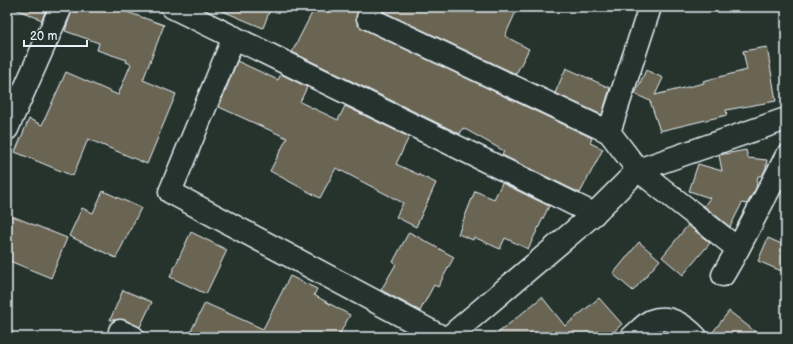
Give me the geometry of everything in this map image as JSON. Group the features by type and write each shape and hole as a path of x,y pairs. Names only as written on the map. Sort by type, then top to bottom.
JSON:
{"street":[{"path":"7,129 61,7"},
{"path":"172,7 594,214"},
{"path":"372,7 368,18 608,132 638,170 738,249"},
{"path":"608,132 650,7"},
{"path":"234,37 170,192 442,337"},
{"path":"449,337 594,214 638,170 786,119"},
{"path":"722,275 738,249 786,157"},
{"path":"632,337 652,321 670,319 685,326 696,337"}],"building":[{"path":"11,7 47,7 42,20"},
{"path":"73,7 113,7 164,25 143,80 176,94 147,164 88,139 73,176 15,152 29,119 42,125 66,72 118,95 131,64 126,62 127,60 97,50 99,43 65,31"},
{"path":"213,7 271,7 263,28"},
{"path":"315,7 359,7 356,20 363,29 592,138 590,143 603,149 580,193 502,155 504,151 463,128 460,134 292,52"},
{"path":"384,7 518,7 505,36 529,49 516,74 384,12"},
{"path":"767,47 776,101 726,110 727,115 660,131 650,101 635,94 646,70 663,78 655,95 704,83 703,81 747,70 743,51"},
{"path":"237,61 278,80 281,74 307,87 300,102 338,120 345,106 409,137 396,164 436,183 416,227 396,217 403,203 336,168 320,198 270,171 287,138 219,107"},
{"path":"566,68 610,88 602,115 555,93"},
{"path":"746,150 748,158 767,160 766,168 762,176 758,176 756,188 747,204 742,203 730,227 704,206 710,198 689,191 698,164 722,171 719,155"},
{"path":"502,183 549,206 528,249 505,238 500,249 474,237 473,240 458,234 475,191 494,199"},
{"path":"103,191 141,208 116,258 69,236 82,208 93,213"},
{"path":"7,214 67,238 51,278 7,260"},
{"path":"688,225 710,243 683,275 662,257"},
{"path":"191,232 227,250 206,294 170,277"},
{"path":"409,232 454,257 438,287 434,285 420,311 381,290 396,264 393,262"},
{"path":"768,238 786,246 786,273 758,261"},
{"path":"639,242 660,260 633,291 613,274"},
{"path":"290,276 317,289 314,295 350,315 338,337 188,337 205,303 263,329"},
{"path":"123,290 152,302 140,327 125,320 110,320"},
{"path":"542,297 565,326 599,298 622,324 608,337 493,337"},
{"path":"729,311 762,337 709,337"}]}
